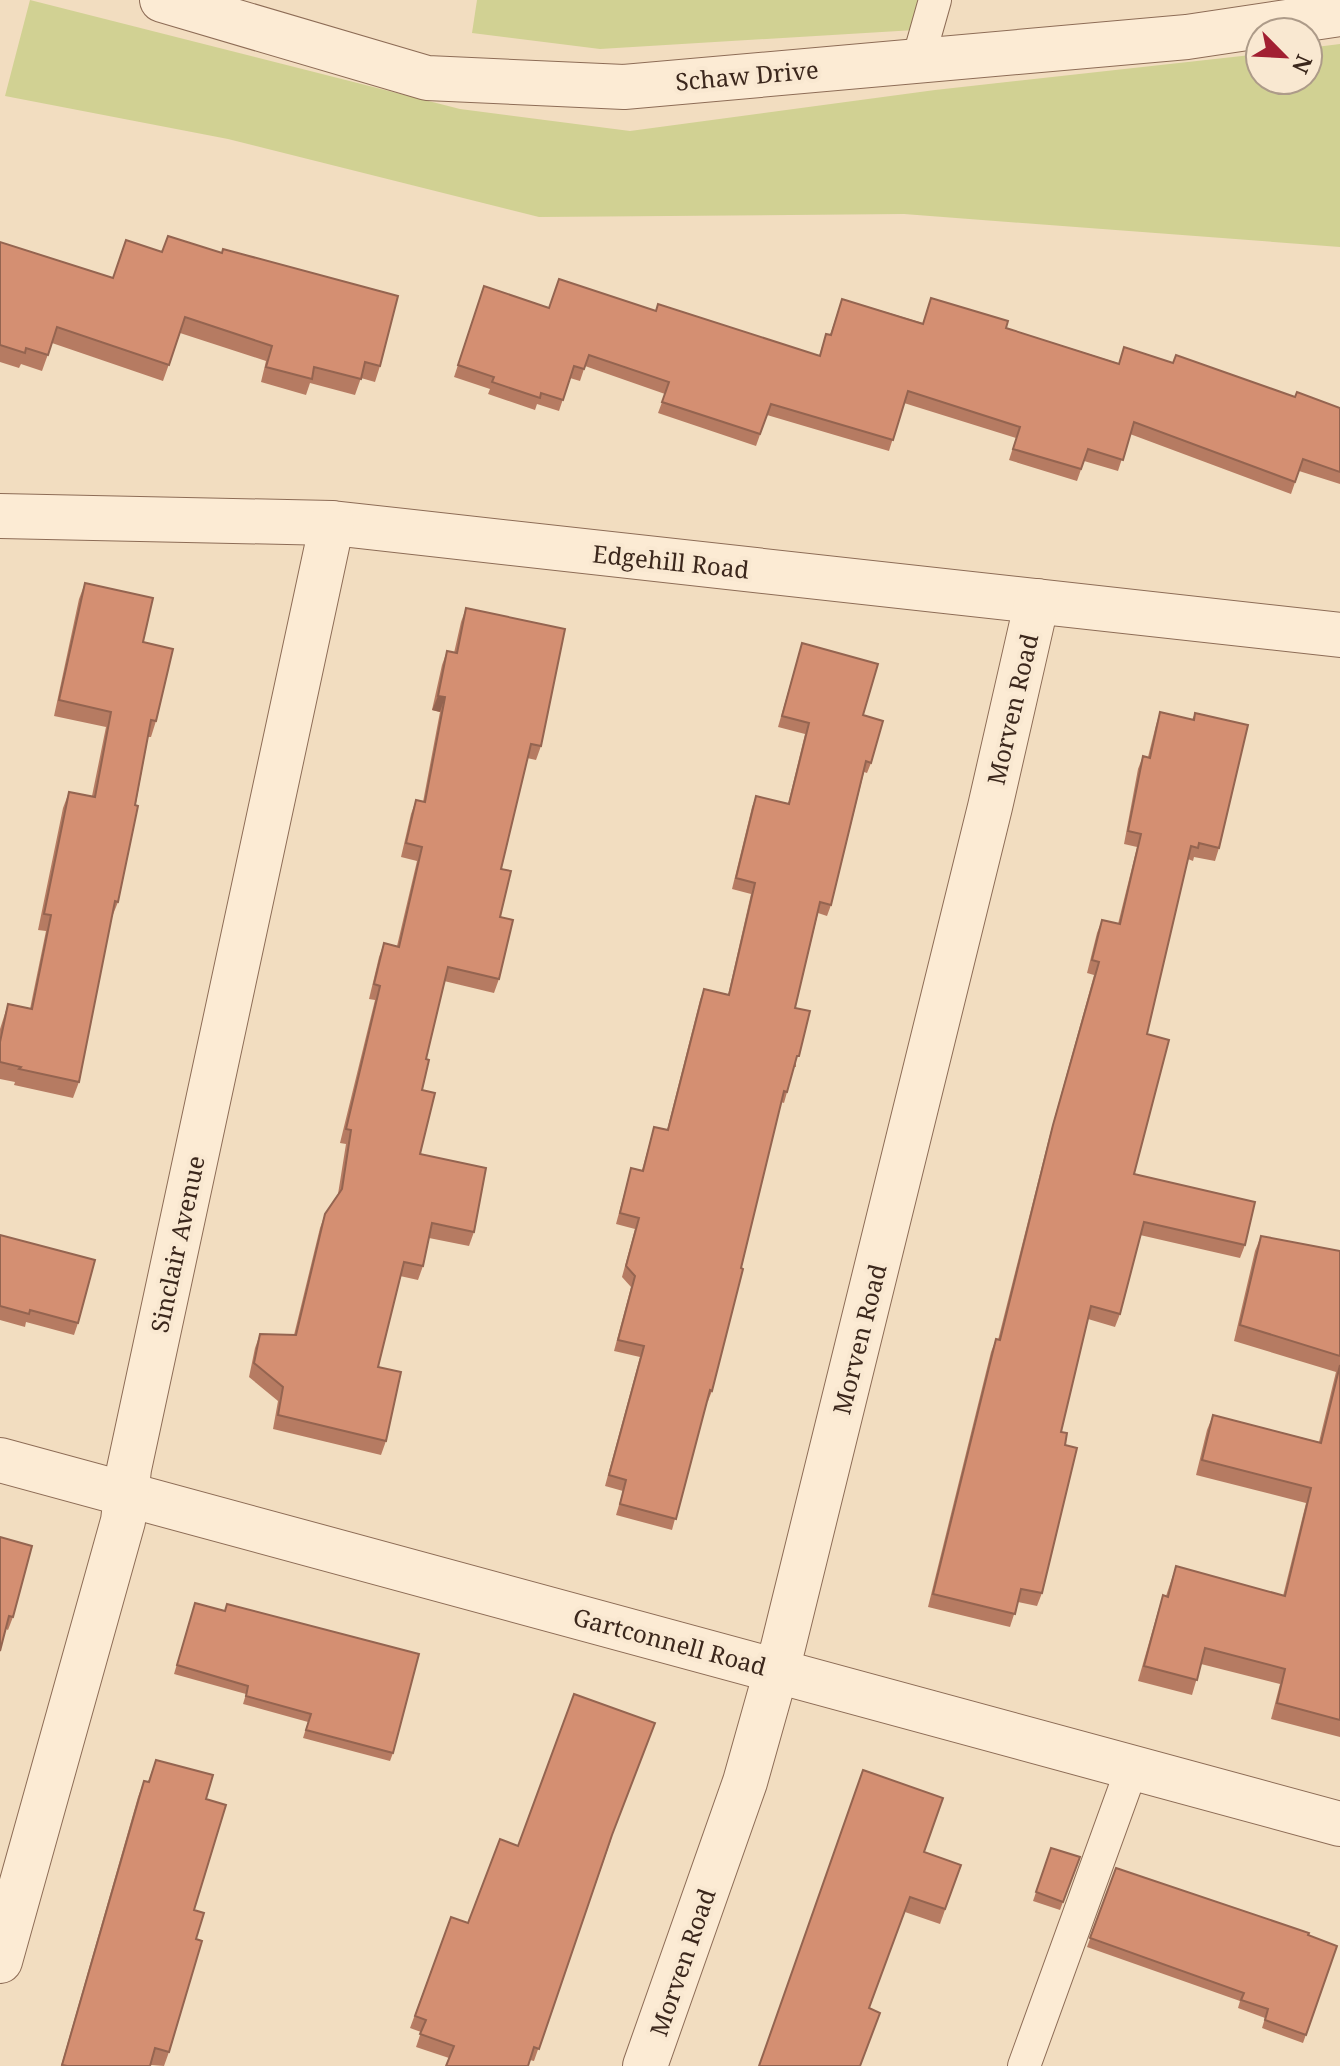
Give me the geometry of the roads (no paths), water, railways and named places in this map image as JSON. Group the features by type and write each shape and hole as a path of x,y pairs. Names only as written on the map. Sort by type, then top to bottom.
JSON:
{"street":[{"name":"Schaw Drive","path":"162,0 427,78 624,87 1187,37 1340,14"},
{"name":"Edgehill Road","path":"0,516 332,523 1340,635"},
{"name":"Sinclair Avenue","path":"0,1961 123,1521 125,1494 332,523"},
{"name":"Morven Road","path":"645,2066 745,1782 777,1670 990,807 1037,601"},
{"name":"Gartconnell Road","path":"0,1460 1340,1824"}],"lane":[{"path":"918,60 935,0"},
{"path":"1024,2066 1132,1768"}]}
